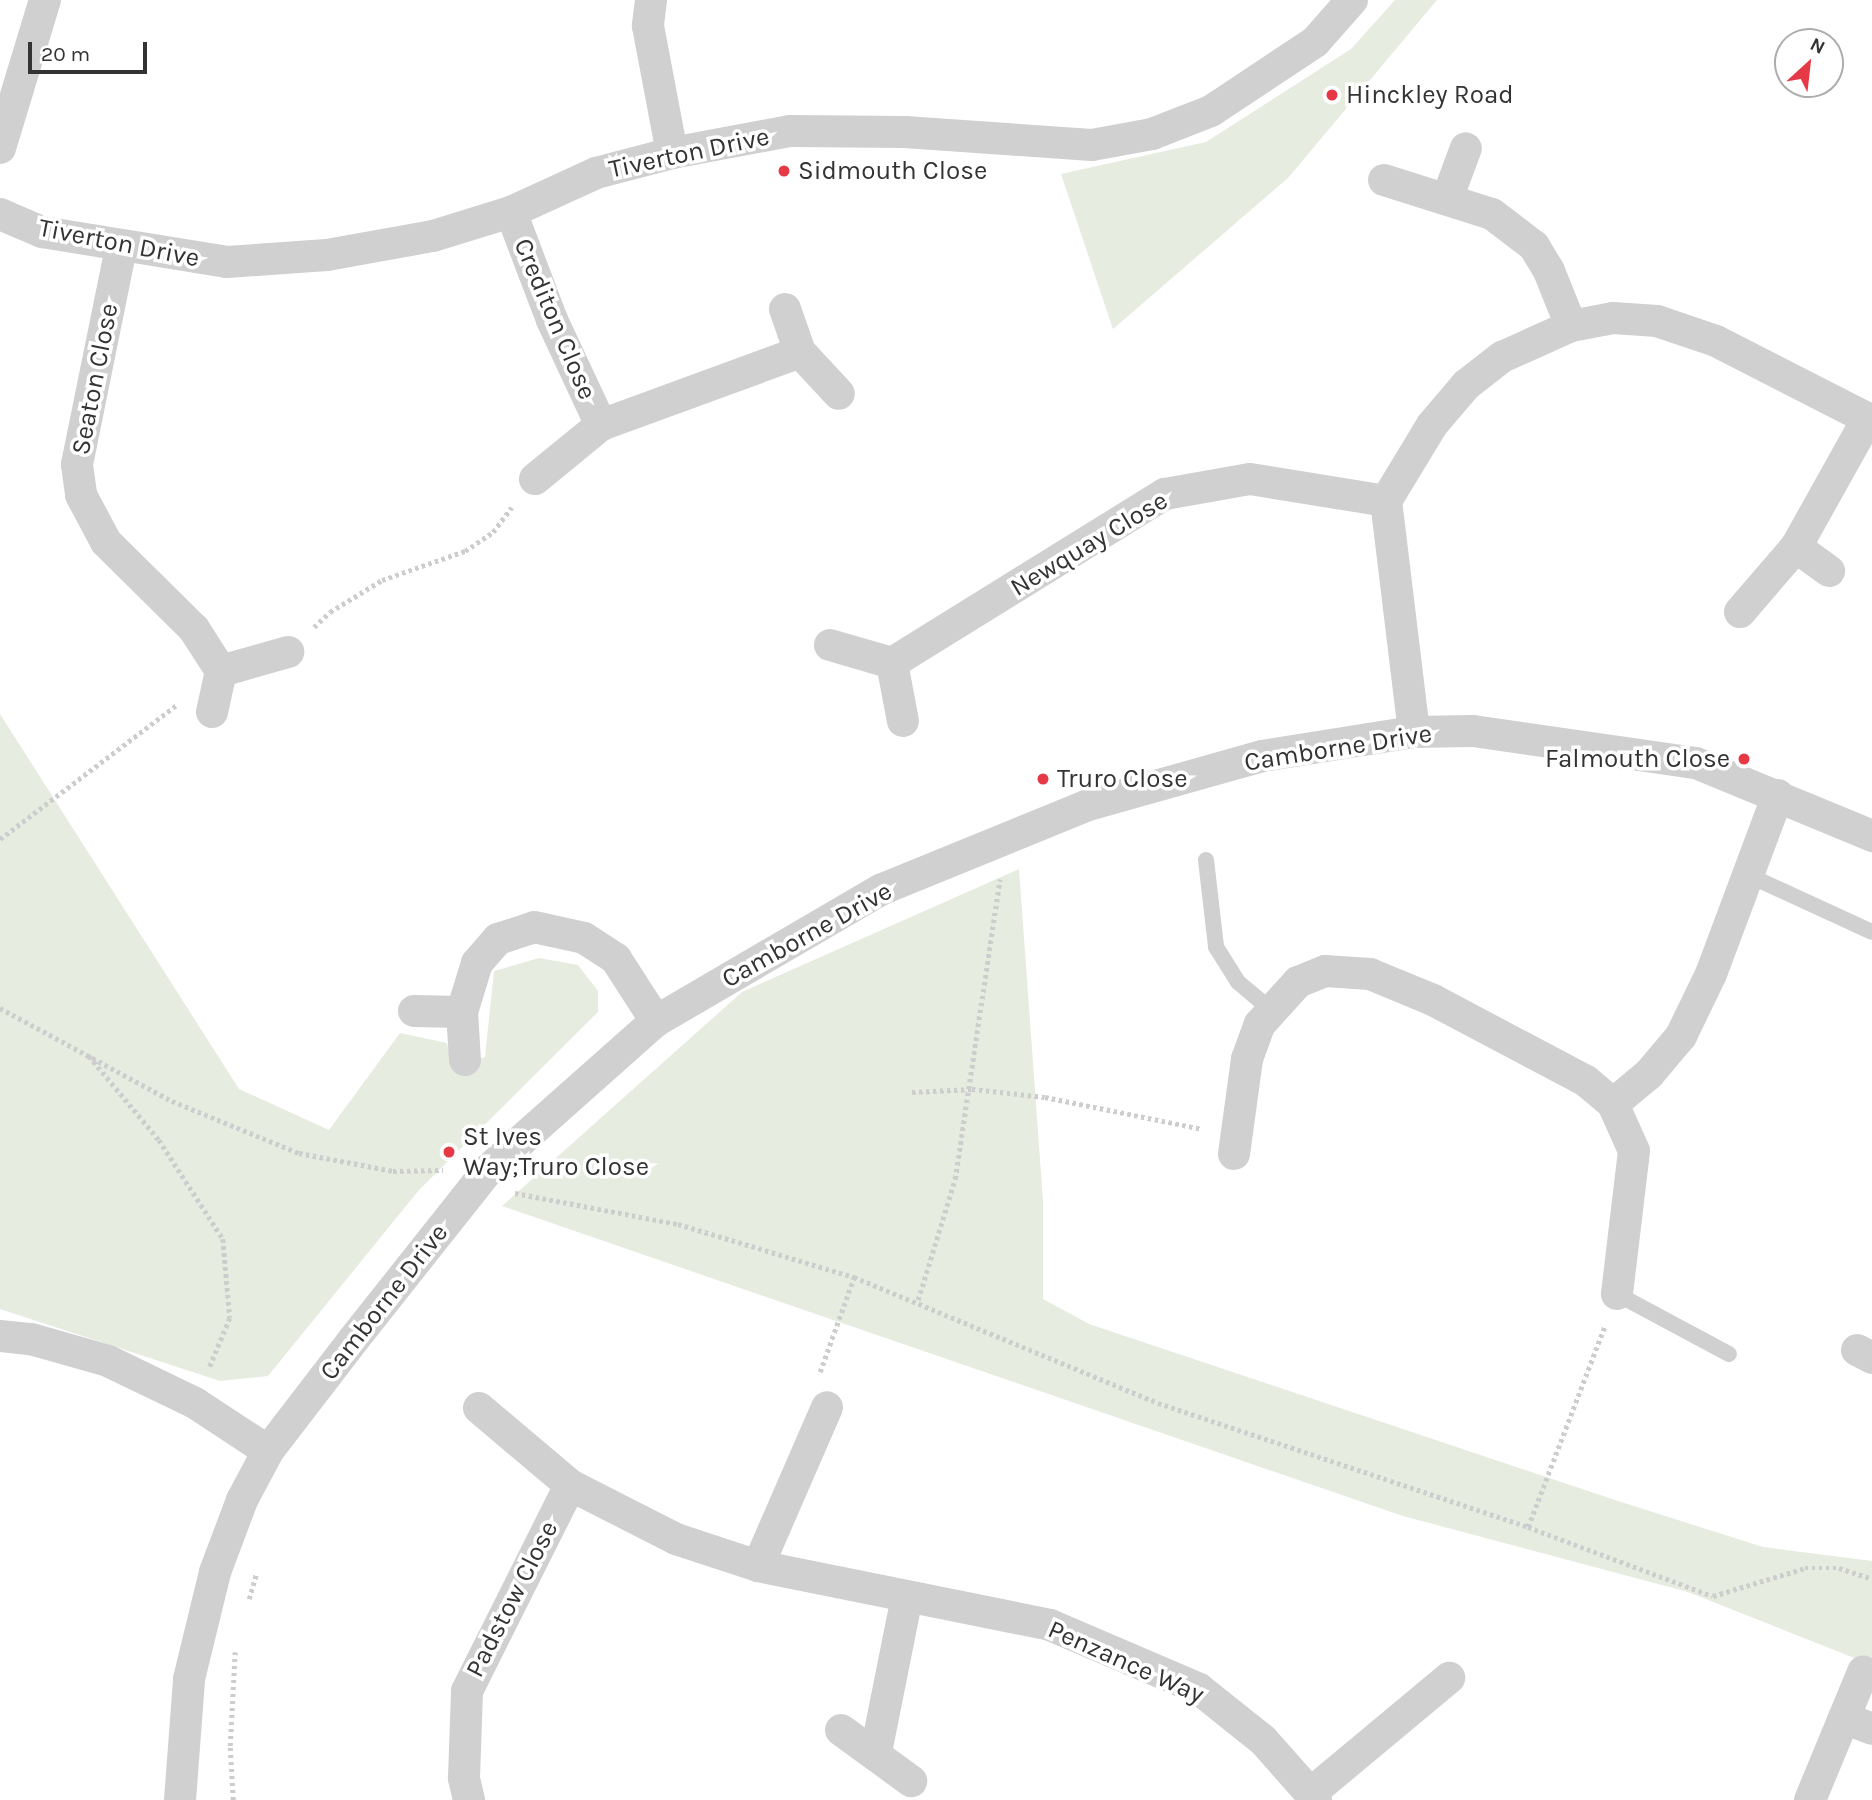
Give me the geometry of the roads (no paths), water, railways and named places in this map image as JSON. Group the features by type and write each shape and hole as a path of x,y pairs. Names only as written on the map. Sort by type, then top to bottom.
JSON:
{"street":[{"path":"0,148 45,0"},
{"path":"652,0 648,26 672,153"},
{"name":"Tiverton Drive","path":"0,214 42,232 121,248 227,262 327,255 433,236 510,212 596,173 672,153 790,131 905,132 1092,145 1153,134 1211,111 1315,42 1352,0"},
{"path":"1447,199 1466,148"},
{"path":"1384,180 1492,214 1534,246 1549,271 1571,326"},
{"name":"Crediton Close","path":"510,212 552,320 601,425"},
{"name":"Seaton Close","path":"121,248 77,465 81,495 106,542 194,629 221,671"},
{"path":"785,310 800,352 839,394"},
{"path":"1414,732 1386,501 1432,425 1466,385 1502,357 1571,326 1613,318 1685,329 1870,420 1796,547 1740,612"},
{"name":"Crediton Close","path":"535,479 601,425 800,352"},
{"name":"Newquay Close","path":"892,663 1165,494 1250,479 1386,501"},
{"path":"1796,547 1829,571"},
{"path":"830,645 892,663 903,721"},
{"path":"212,712 221,671 288,652"},
{"name":"Camborne Drive","path":"180,1800 189,1679 215,1572 242,1500 268,1451 488,1170 656,1021 880,890 1088,806 1262,756 1414,732 1473,731 1609,747 1696,763 1872,836"},
{"path":"1613,1104 1649,1074 1681,1035 1711,974 1778,795"},
{"path":"465,1060 462,1012 484,955 498,939 534,927 584,939 616,959 656,1021"},
{"path":"1235,1145 1247,1059 1259,1024 1298,982 1325,971 1370,974 1445,1006 1586,1081 1613,1104 1634,1151 1617,1294"},
{"path":"414,1012 462,1012"},
{"path":"0,1336 31,1339 108,1361 195,1403 268,1451"},
{"path":"758,1566 827,1407"},
{"name":"Penzance Way","path":"479,1408 570,1485 676,1539 758,1566 1050,1625 1199,1689 1263,1740 1314,1796 1448,1678"},
{"name":"Padstow Close","path":"470,1800 464,1778 467,1691 570,1485"},
{"path":"876,1752 907,1597"},
{"path":"1810,1800 1858,1723 1863,1672"},
{"path":"841,1730 876,1752 911,1781"}],"lane":[{"path":"1206,860 1216,947 1238,982 1272,1010"},
{"path":"1748,875 1872,932"},
{"path":"1617,1294 1729,1354"}],"place":[{"name":"Hinckley Road","path":"1332,95"},
{"name":"Sidmouth Close","path":"784,171"},
{"name":"Falmouth Close","path":"1744,759"},
{"name":"Truro Close","path":"1043,779"},
{"name":"St Ives Way;Truro Close","path":"449,1152"}]}
